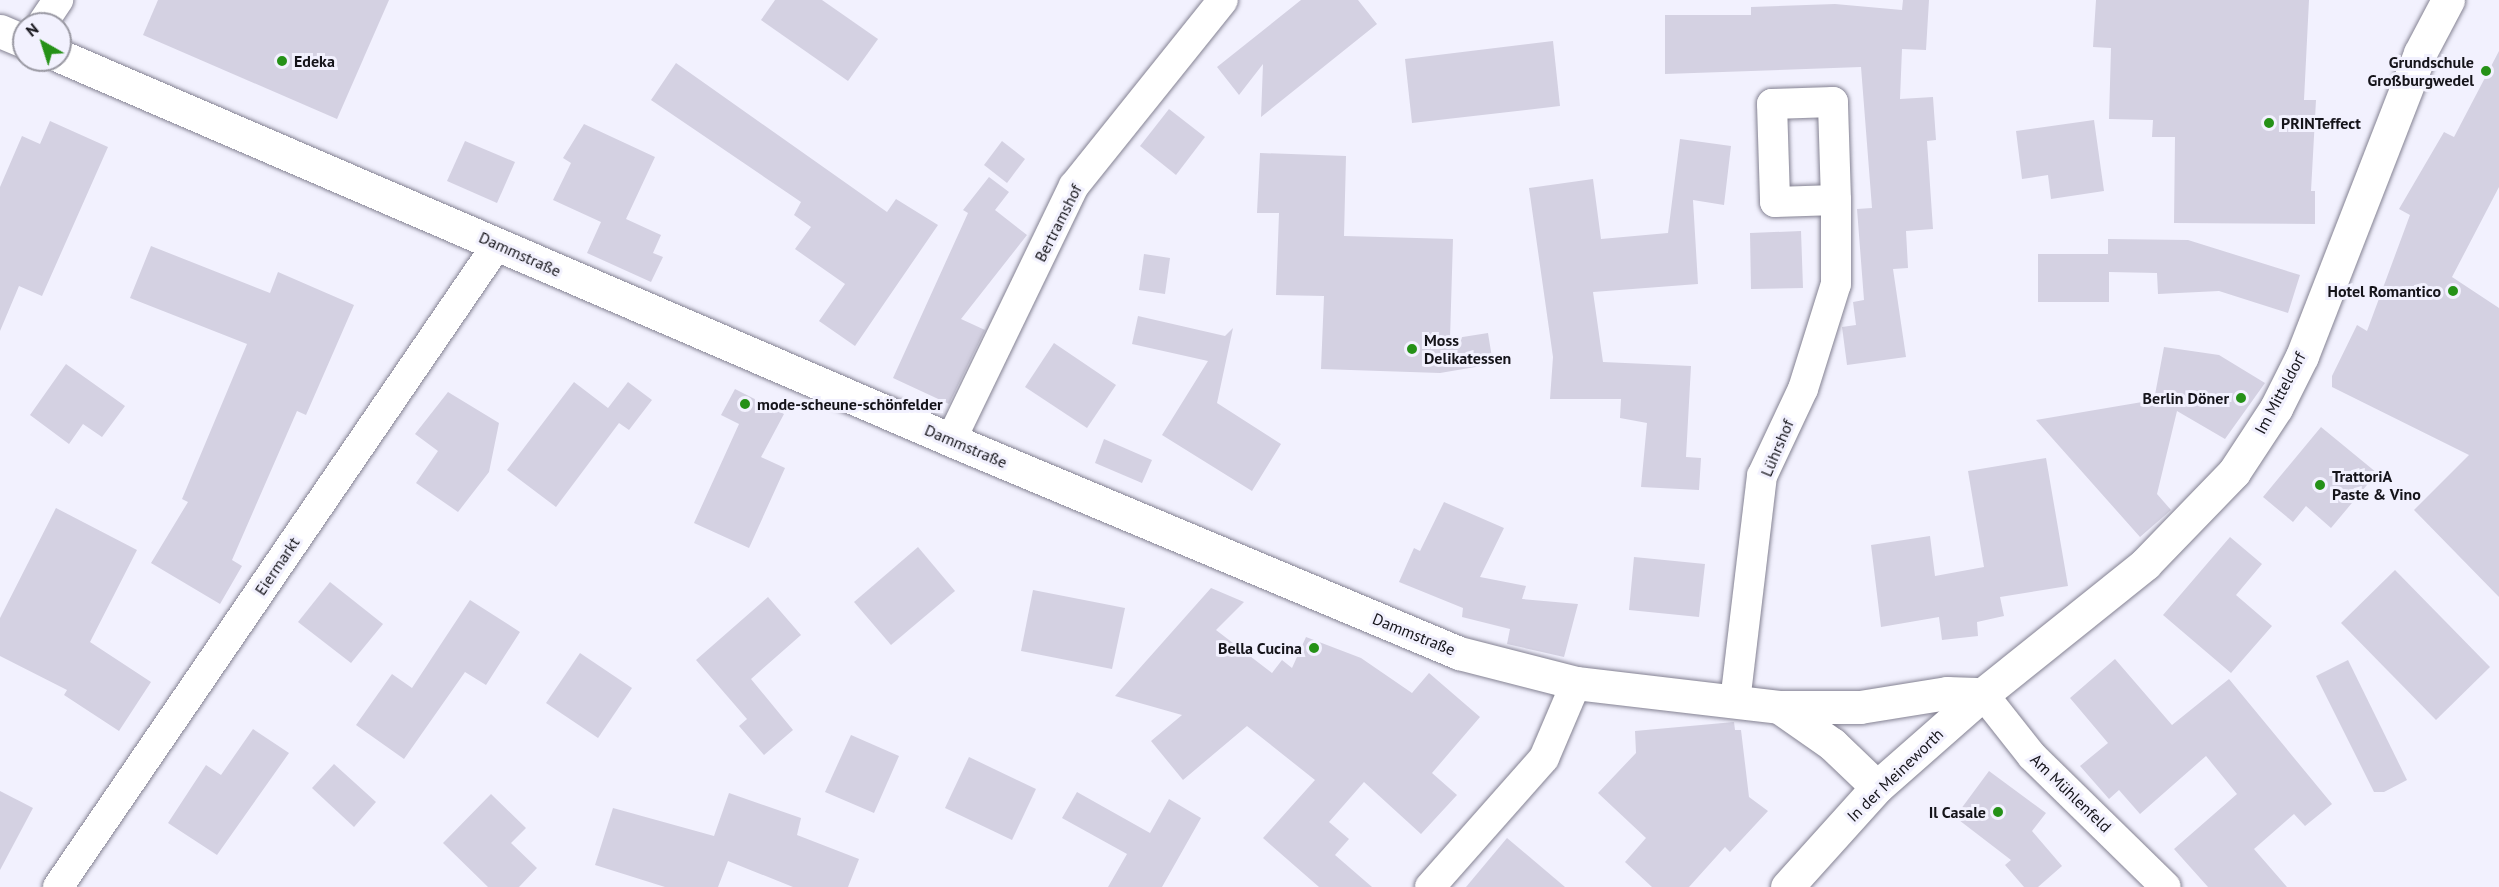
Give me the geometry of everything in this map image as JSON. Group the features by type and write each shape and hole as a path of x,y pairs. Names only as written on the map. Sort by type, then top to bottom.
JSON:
{"main road":[{"name":"Im Mitteldorf","path":"1983,694 2145,564 2234,472 2276,408 2302,356 2420,53 2448,0"},
{"name":"Dammstraße","path":"72,61 951,440 1459,653 1576,683 1779,707 1832,744 1877,787"},
{"path":"1779,707 1860,707 1947,693 1983,694"},
{"name":"In der Meineworth","path":"1787,887 1877,787 1983,694"}],"street":[{"name":"Bertramshof","path":"951,440 1074,186 1223,0"},
{"name":"Lührshof","path":"1736,702 1762,476 1803,389 1836,284 1836,200"},
{"name":"Eiermarkt","path":"58,887 497,245"},
{"path":"1430,887 1544,758 1576,683"},
{"name":"Am Mühlenfeld","path":"1983,694 2031,756 2166,887"}],"building":[{"name":"Edeka","path":"158,0 389,0 337,119 143,35"},
{"path":"775,0 822,0 878,39 848,81 761,20"},
{"path":"1301,0 1358,0 1377,24 1261,117 1263,64 1239,95 1217,67"},
{"path":"1903,0 1929,0 1926,50 1902,49 1900,99 1933,97 1936,140 1927,141 1933,229 1906,231 1908,268 1893,269 1906,357 1847,365 1842,327 1856,325 1853,302 1864,300 1857,209 1872,208 1861,67 1665,74 1665,15 1751,15 1751,7 1835,4 1902,10"},
{"path":"2096,0 2309,0 2304,100 2316,100 2311,191 2315,191 2315,224 2174,223 2175,137 2152,137 2153,120 2109,119 2111,48 2093,47"},
{"path":"1553,41 1560,106 1412,123 1405,59"},
{"path":"2499,51 2499,187 2452,277 2499,308 2499,597 2414,510 2469,455 2332,387 2332,376 2357,325 2367,331 2410,215 2399,209 2444,132 2454,137"},
{"path":"676,63 887,212 896,199 938,225 855,346 819,321 845,284 795,249 811,227 794,215 801,202 651,100"},
{"path":"1169,109 1205,137 1176,175 1140,146"},
{"path":"2094,120 2104,191 2051,199 2048,175 2022,179 2016,131"},
{"path":"50,121 108,147 42,296 19,286 0,331 0,187 22,136 40,144"},
{"path":"584,124 655,157 626,219 661,235 653,253 663,257 651,282 587,253 601,222 553,200 571,163 563,158"},
{"path":"1680,139 1731,146 1724,205 1693,200 1698,284 1593,292 1603,362 1691,366 1686,457 1701,458 1699,490 1641,487 1647,423 1620,418 1621,399 1550,399 1553,357 1529,188 1593,179 1601,239 1668,233"},
{"path":"465,141 515,162 497,203 447,181"},
{"path":"1002,141 1025,159 1007,183 984,165"},
{"path":"1260,153 1346,156 1344,236 1453,239 1450,339 1488,333 1493,364 1440,373 1321,369 1324,296 1276,295 1279,213 1257,213"},
{"path":"989,177 1009,192 995,210 1027,235 961,319 985,330 949,404 893,378 968,213 963,210"},
{"path":"1801,231 1803,288 1751,289 1750,233"},
{"path":"2108,239 2188,240 2300,275 2288,313 2219,291 2158,294 2157,273 2109,272 2109,302 2038,302 2038,254 2108,254"},
{"path":"151,246 270,293 278,272 354,305 306,415 297,411 232,560 242,566 220,604 151,563 188,502 182,499 247,344 130,298"},
{"path":"1144,254 1170,258 1165,294 1139,290"},
{"path":"1138,316 1225,336 1233,328 1217,403 1281,444 1252,491 1162,435 1208,361 1132,344"},
{"path":"1054,343 1116,385 1087,428 1025,387"},
{"path":"2164,347 2219,355 2265,383 2225,439 2177,411 2157,494 2171,510 2140,537 2036,420 2154,400"},
{"path":"66,364 125,406 102,437 83,424 69,444 30,415"},
{"path":"574,382 608,408 628,382 652,400 629,430 619,423 556,507 507,470"},
{"path":"735,389 784,414 761,457 785,468 749,548 694,523 739,424 721,415"},
{"path":"448,392 499,423 489,472 458,512 416,483 438,451 415,434"},
{"name":"TrattoriA Paste & Vino","path":"2321,427 2377,473 2331,528 2306,506 2293,522 2263,497"},
{"path":"1104,439 1152,460 1142,483 1095,463"},
{"path":"2046,458 2068,586 2000,597 2004,616 1977,622 1978,636 1942,640 1939,617 1881,627 1871,545 1930,536 1935,576 1984,567 1968,471"},
{"path":"1444,502 1504,528 1480,577 1526,586 1522,599 1578,604 1564,657 1507,644 1510,629 1462,617 1463,608 1399,582 1414,548 1420,551"},
{"path":"56,508 137,550 90,642 151,682 119,731 64,695 67,690 0,656 0,618"},
{"path":"2230,537 2262,564 2236,595 2272,626 2231,673 2163,615"},
{"path":"918,547 955,591 891,645 854,602"},
{"path":"1634,557 1705,564 1699,617 1629,610"},
{"path":"2395,570 2490,667 2436,720 2341,623"},
{"path":"330,582 383,624 351,663 298,622"},
{"path":"1211,588 1244,602 1216,630 1272,673 1282,660 1292,668 1306,637 1361,658 1412,693 1429,673 1480,717 1432,773 1457,795 1421,834 1364,782 1329,822 1349,839 1335,855 1372,887 1319,887 1263,838 1315,780 1247,726 1183,780 1151,741 1182,715 1115,696"},
{"path":"1033,590 1125,608 1112,669 1021,651"},
{"path":"768,597 801,635 751,679 793,730 764,755 739,726 747,719 696,660"},
{"path":"470,600 520,632 486,685 465,672 404,759 356,725 392,674 412,688"},
{"path":"580,653 632,688 598,738 546,703"},
{"path":"2115,659 2172,725 2229,679 2332,804 2305,826 2294,814 2254,849 2287,887 2208,887 2174,849 2237,794 2206,756 2140,814 2119,790 2109,799 2080,766 2108,743 2070,698"},
{"path":"2348,660 2407,780 2384,792 2374,792 2316,676"},
{"path":"1734,722 1735,730 1741,730 1749,797 1768,811 1730,852 1725,847 1689,887 1652,887 1625,862 1646,838 1598,793 1636,753 1635,731"},
{"path":"253,729 289,753 217,855 168,823 206,765 221,775"},
{"path":"851,735 899,756 874,813 825,792"},
{"path":"969,757 1036,789 1012,840 945,808"},
{"path":"334,764 376,802 354,827 312,788"},
{"path":"1989,771 2046,813 2032,831 2062,866 2038,887 2024,887 2005,865 2011,860 1955,817"},
{"path":"0,791 33,808 0,870"},
{"path":"1077,792 1150,833 1169,799 1201,818 1162,887 1108,887 1127,854 1062,818"},
{"path":"729,793 801,818 797,835 859,859 848,887 793,887 728,861 718,887 665,887 595,865 613,808 714,836"},
{"path":"491,794 526,828 511,843 537,868 519,887 488,887 443,843"},
{"path":"1507,838 1565,887 1466,887"}],"place":[{"name":"Edeka","path":"282,61"},
{"name":"Grundschule Großburgwedel","path":"2486,71"},
{"name":"PRINTeffect","path":"2269,123"},
{"name":"Hotel Romantico","path":"2453,291"},
{"name":"Moss Delikatessen","path":"1412,349"},
{"name":"Berlin Döner","path":"2241,398"},
{"name":"mode-scheune-schönfelder","path":"745,404"},
{"name":"TrattoriA Paste & Vino","path":"2320,485"},
{"name":"Bella Cucina","path":"1314,648"},
{"name":"Il Casale","path":"1998,812"}]}
